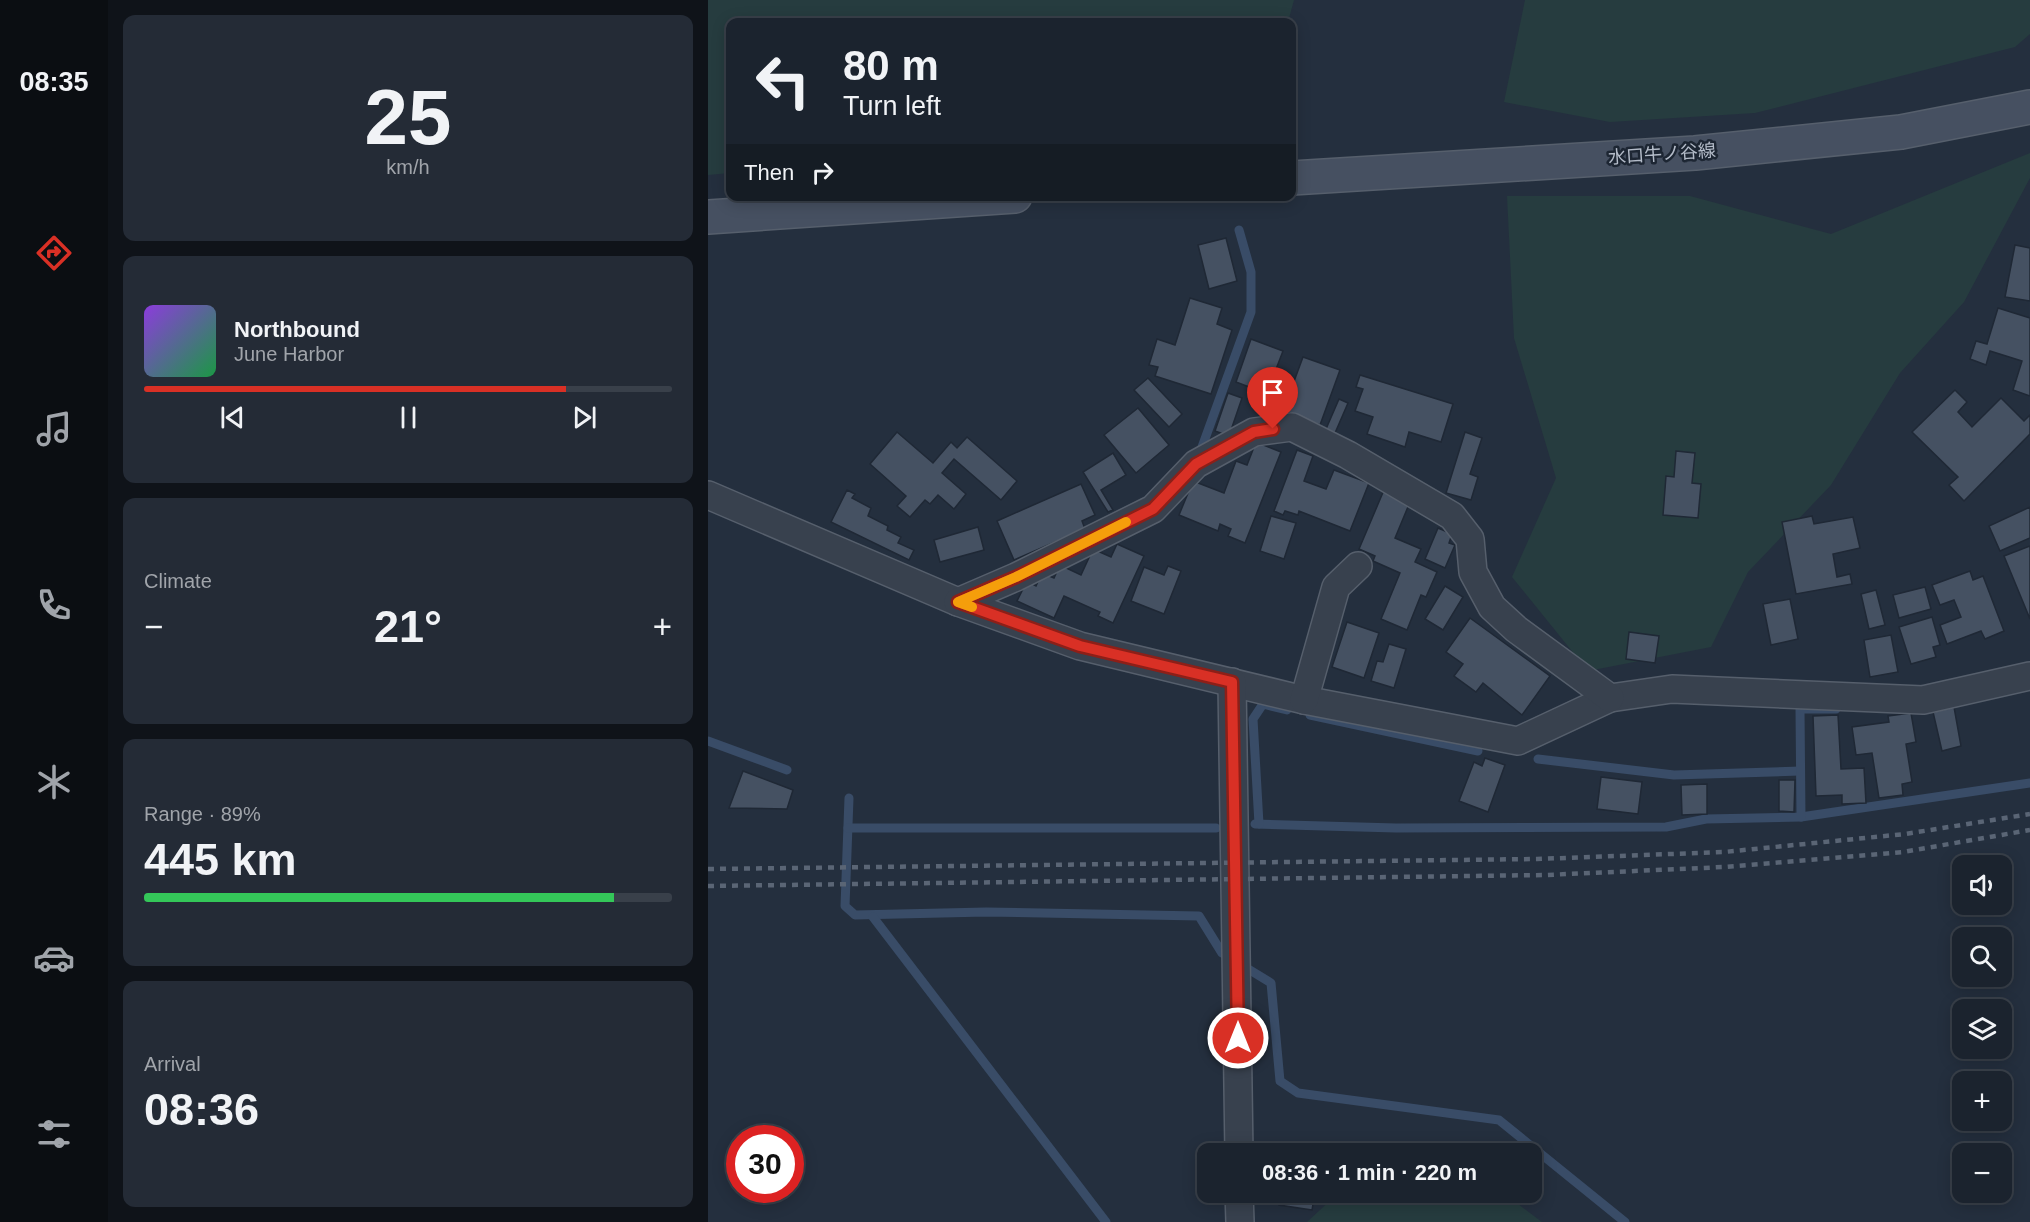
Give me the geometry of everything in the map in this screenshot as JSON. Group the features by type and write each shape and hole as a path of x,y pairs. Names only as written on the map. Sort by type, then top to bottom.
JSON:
{"main road":[{"name":"水口牛ノ谷線","path":"1296,178 1706,152 1901,132 2030,107"},
{"path":"708,217 942,201"}],"street":[{"path":"958,602 1016,577 1153,509 1196,464 1254,432 1292,427 1348,455 1452,516 1470,539 1473,572 1492,607 1516,629 1610,698"},
{"path":"708,495 958,602 1080,646 1304,700 1518,741 1610,698 1672,689 1923,700 2030,676"},
{"path":"1304,700 1336,587 1358,566"},
{"path":"1232,682 1239,1143"},
{"path":"1239,1203 1240,1222"}],"green space":[{"path":"708,0 1294,0 1289,18 726,18 726,173 708,175"},
{"path":"1525,0 2030,0 2030,34 2015,47 1755,113 1610,122 1504,102"},
{"path":"2030,153 2030,178 1964,302 1900,373 1831,485 1748,572 1711,647 1588,671 1512,577 1556,478 1514,338 1507,196 1690,196 1831,234"},
{"path":"1328,1203 1516,1203 1542,1222 1307,1222"}],"building":[{"path":"1226,238 1237,281 1209,289 1198,245"},
{"path":"2015,245 2030,248 2030,301 2005,297"},
{"path":"1190,298 1222,308 1217,324 1232,330 1211,394 1155,376 1158,367 1149,365 1157,339 1175,345"},
{"path":"1998,308 2030,318 2030,396 2013,390 2022,361 1990,351 1986,365 1970,359 1976,341 1987,344"},
{"path":"1251,339 1283,351 1273,377 1293,384 1303,357 1340,370 1320,425 1254,400 1257,390 1236,382"},
{"path":"1360,375 1453,404 1441,442 1409,432 1405,447 1367,434 1373,417 1355,411 1363,389 1356,387"},
{"path":"1148,378 1182,414 1169,427 1134,390"},
{"path":"1955,390 1967,402 1958,412 1972,427 2001,398 2024,421 2030,415 2030,434 1964,501 1949,485 1958,477 1912,432"},
{"path":"1228,393 1242,398 1229,436 1215,431"},
{"path":"1339,399 1348,403 1335,433 1326,429"},
{"path":"1138,408 1169,445 1136,473 1104,435"},
{"path":"897,432 933,463 951,442 957,448 967,437 1017,481 1001,500 954,459 942,473 966,494 954,509 938,495 930,504 925,500 910,517 897,506 906,496 870,464"},
{"path":"1465,432 1482,438 1470,474 1478,477 1471,500 1446,493"},
{"path":"1256,442 1281,452 1245,543 1228,536 1231,529 1220,524 1218,531 1179,515 1193,481 1224,493 1236,461 1247,465"},
{"path":"1297,450 1313,456 1304,481 1326,489 1334,470 1369,483 1350,531 1299,511 1298,515 1285,511 1283,515 1274,511"},
{"path":"1676,451 1695,453 1692,483 1701,484 1698,518 1663,515 1666,476 1674,477"},
{"path":"1113,453 1126,475 1101,490 1113,510 1108,512 1083,472"},
{"path":"1081,484 1095,515 1082,521 1085,529 1014,560 997,521"},
{"path":"847,490 855,494 852,498 871,508 868,516 888,526 887,530 901,537 898,543 914,550 909,560 831,522"},
{"path":"1384,490 1410,502 1395,538 1421,549 1415,562 1437,572 1426,597 1421,595 1407,630 1381,619 1400,573 1373,561 1375,556 1359,549"},
{"path":"2030,507 2030,538 2000,551 1989,526"},
{"path":"1271,516 1296,523 1284,559 1260,551"},
{"path":"1812,516 1814,524 1853,517 1860,548 1833,554 1837,577 1850,574 1852,584 1796,594 1782,522"},
{"path":"978,527 984,550 940,562 934,540"},
{"path":"1438,528 1452,534 1449,543 1455,545 1445,568 1425,559"},
{"path":"1117,544 1144,556 1113,623 1098,616 1100,612 1064,596 1054,618 1017,601 1027,581 1036,586 1042,573 1054,578 1060,565 1081,575 1093,549 1111,557"},
{"path":"2030,546 2030,619 2004,556"},
{"path":"1168,566 1181,571 1164,614 1131,601 1144,567 1164,575"},
{"path":"1970,571 1973,580 1983,576 2004,631 1985,639 1981,631 1947,644 1940,625 1961,617 1954,600 1940,605 1932,585"},
{"path":"1445,586 1463,597 1443,630 1425,619"},
{"path":"1925,587 1931,609 1899,618 1893,595"},
{"path":"1876,590 1885,625 1869,629 1861,594"},
{"path":"1790,599 1798,639 1771,645 1763,604"},
{"path":"1932,617 1940,645 1933,647 1936,657 1911,664 1899,627"},
{"path":"1470,618 1550,676 1522,715 1483,683 1476,692 1454,676 1463,664 1446,652"},
{"path":"1347,622 1379,633 1364,678 1332,667"},
{"path":"1629,632 1659,636 1655,663 1626,659"},
{"path":"1891,635 1898,672 1870,677 1864,640"},
{"path":"1389,644 1406,649 1394,688 1371,681 1377,661 1383,662"},
{"path":"1954,707 1961,746 1942,751 1933,712"},
{"path":"1911,713 1916,742 1906,744 1912,782 1902,784 1903,795 1879,798 1872,753 1856,755 1852,727 1889,722 1888,716"},
{"path":"1838,715 1841,769 1864,768 1866,803 1842,804 1842,795 1816,796 1813,716"},
{"path":"1485,758 1505,765 1488,812 1459,801 1474,762 1482,766"},
{"path":"743,771 793,790 787,809 729,808"},
{"path":"1601,777 1642,782 1638,814 1597,809"},
{"path":"1779,780 1795,780 1794,812 1779,811"},
{"path":"1707,784 1707,814 1682,815 1681,785"},
{"path":"1279,1203 1313,1203 1312,1210 1279,1205"}],"waterway":[{"path":"1202,447 1251,312 1251,272 1239,230"},
{"path":"1259,824 1253,719 1263,704 1287,710"},
{"path":"1255,824 1396,828 1666,827 1706,819 1801,817 1800,709 1836,709"},
{"path":"1310,715 1478,751"},
{"path":"708,741 787,770"},
{"path":"1538,759 1674,775 1800,771"},
{"path":"1801,817 2030,783"},
{"path":"849,798 845,906 855,915 986,912 1199,916 1222,953 1271,983 1280,1081 1298,1093 1499,1120 1625,1222"},
{"path":"848,828 1216,828"},
{"path":"873,917 1106,1222"}],"railway":[{"path":"708,869 1537,859 1724,852 1905,834 2030,814"},
{"path":"708,886 1546,875 1724,867 1903,852 2030,830"}],"slow traffic":[{"path":"972,607 958,602 1016,577 1126,522"}],"route":[{"path":"1238,1038 1238,900 1232,682 1080,646 958,602 1016,577 1153,509 1196,464 1254,432 1273,429"}]}
